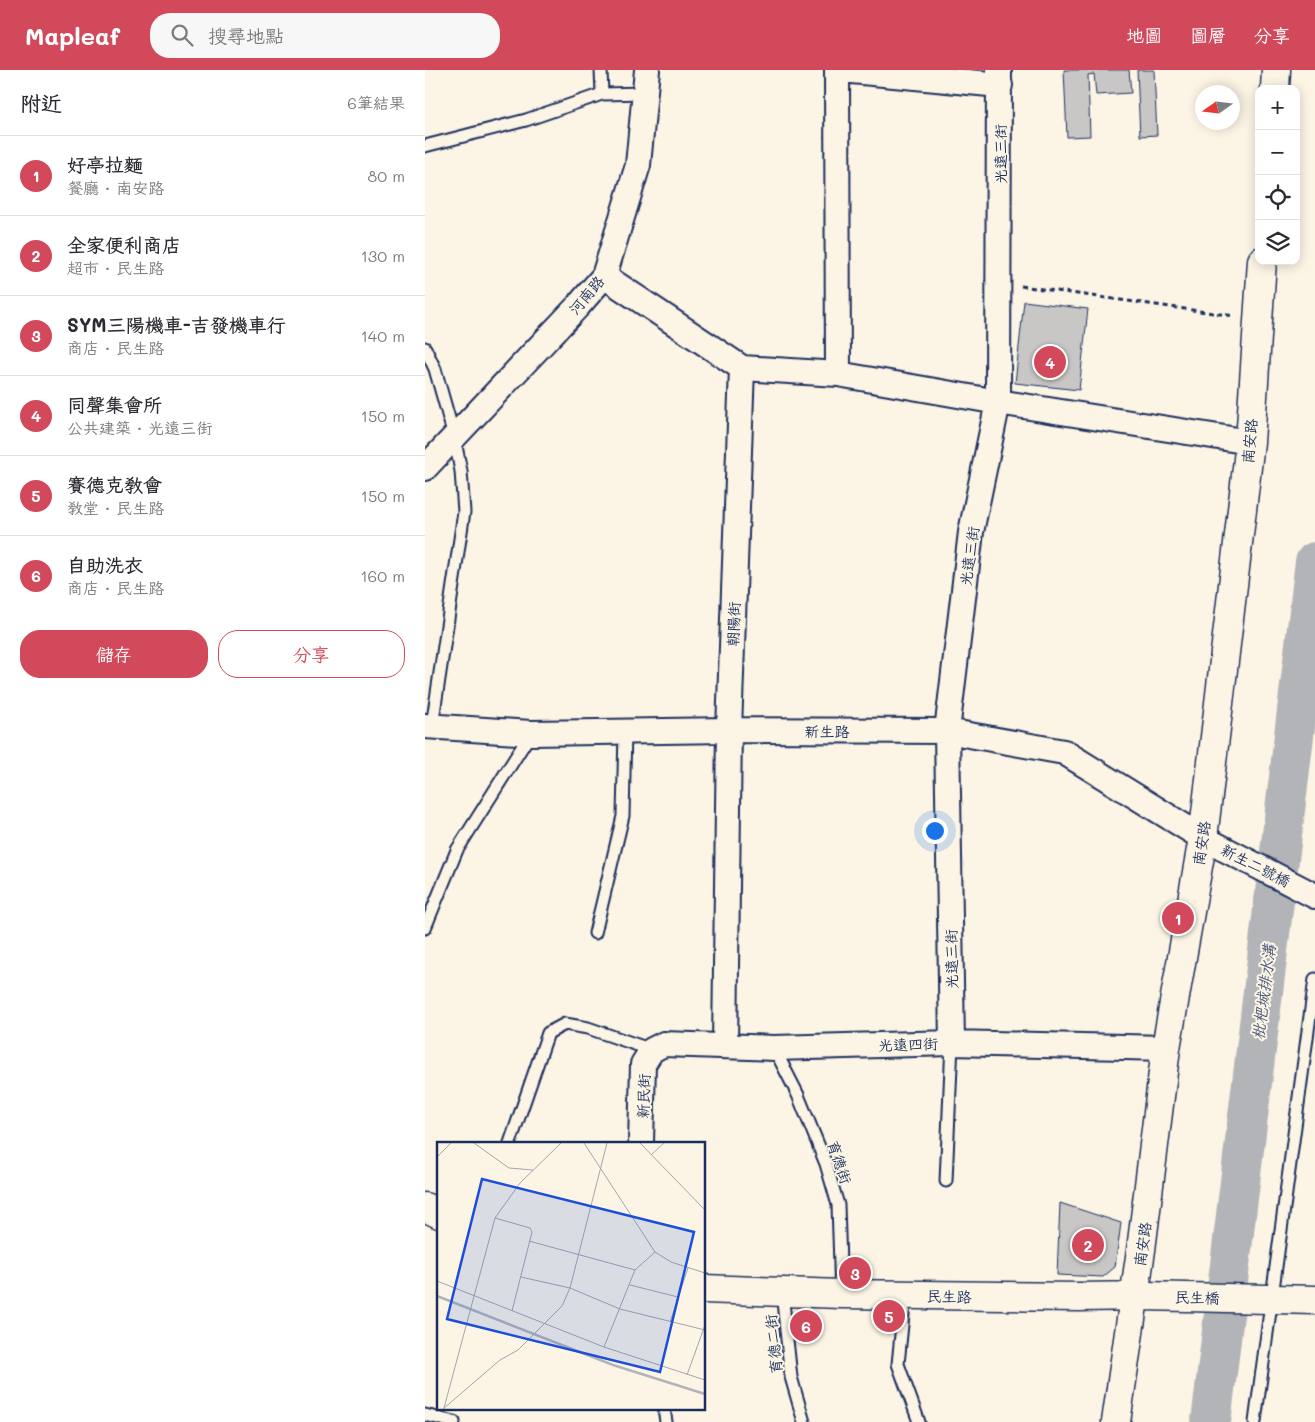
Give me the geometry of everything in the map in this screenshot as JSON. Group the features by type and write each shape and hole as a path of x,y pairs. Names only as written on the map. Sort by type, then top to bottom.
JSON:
{"street":[{"name":"河南路","path":"425,468 579,306 604,276 638,165 647,70"},
{"path":"838,374 839,70 1000,77"},
{"path":"1275,85 1276,70"},
{"name":"光遠三街","path":"952,1043 947,731 971,532 998,402 1000,77"},
{"name":"南安路","path":"1116,1422 1139,1296 1141,1250 1167,1048 1203,838 1250,442 1262,265"},
{"path":"604,276 742,368 838,374 998,402 1250,442"},
{"name":"朝陽街","path":"725,1045 729,730 742,368"},
{"name":"新生路","path":"428,726 531,733 729,730 947,731 1064,752 1203,838"},
{"name":"新生二號橋","path":"1203,838 1312,894"},
{"name":"光遠四街","path":"652,1050 664,1044 774,1048 952,1043 1167,1048"},
{"name":"新民街","path":"641,1142 643,1064 652,1050"},
{"path":"425,1207 437,1213"},
{"name":"民生路","path":"705,1289 841,1294 1139,1296"},
{"name":"民生橋","path":"1139,1296 1266,1299"},
{"path":"1266,1299 1315,1300"}],"lane":[{"path":"601,70 602,94"},
{"path":"425,146 526,120 602,94 645,93"},
{"path":"425,348 435,369 454,436 461,471 464,512 428,726"},
{"path":"595,933 623,816 625,732"},
{"path":"425,928 457,850 531,733"},
{"path":"1255,1422 1266,1299 1315,979"},
{"path":"510,1142 548,1033 565,1024 588,1028 652,1050"},
{"path":"946,1181 952,1043"},
{"name":"育德街","path":"774,1048 809,1121 826,1164 838,1205 841,1294"},
{"name":"育德二街","path":"783,1292 791,1377 804,1422"},
{"path":"905,1295 899,1364 919,1422"},
{"path":"425,1415 453,1422"}],"path":[{"path":"999,283 1258,319"}],"building":[{"path":"1064,70 1129,70 1131,93 1096,95 1094,74 1088,75 1090,136 1067,137"},
{"path":"1137,70 1154,70 1157,135 1140,136"},
{"path":"1024,301 1088,309 1079,390 1015,383"},
{"path":"1060,1203 1121,1223 1115,1267 1103,1277 1057,1275"}],"waterway":[{"name":"枇杷城排水溝","path":"1211,1422 1315,562"}],"place":[{"name":"同聲集會所","path":"1050,362"},
{"name":"好亭拉麵","path":"1178,918"},
{"name":"全家便利商店","path":"1088,1245"},
{"name":"SYM三陽機車-吉發機車行","path":"855,1273"},
{"name":"賽德克教會","path":"889,1316"},
{"name":"自助洗衣","path":"806,1326"}]}
